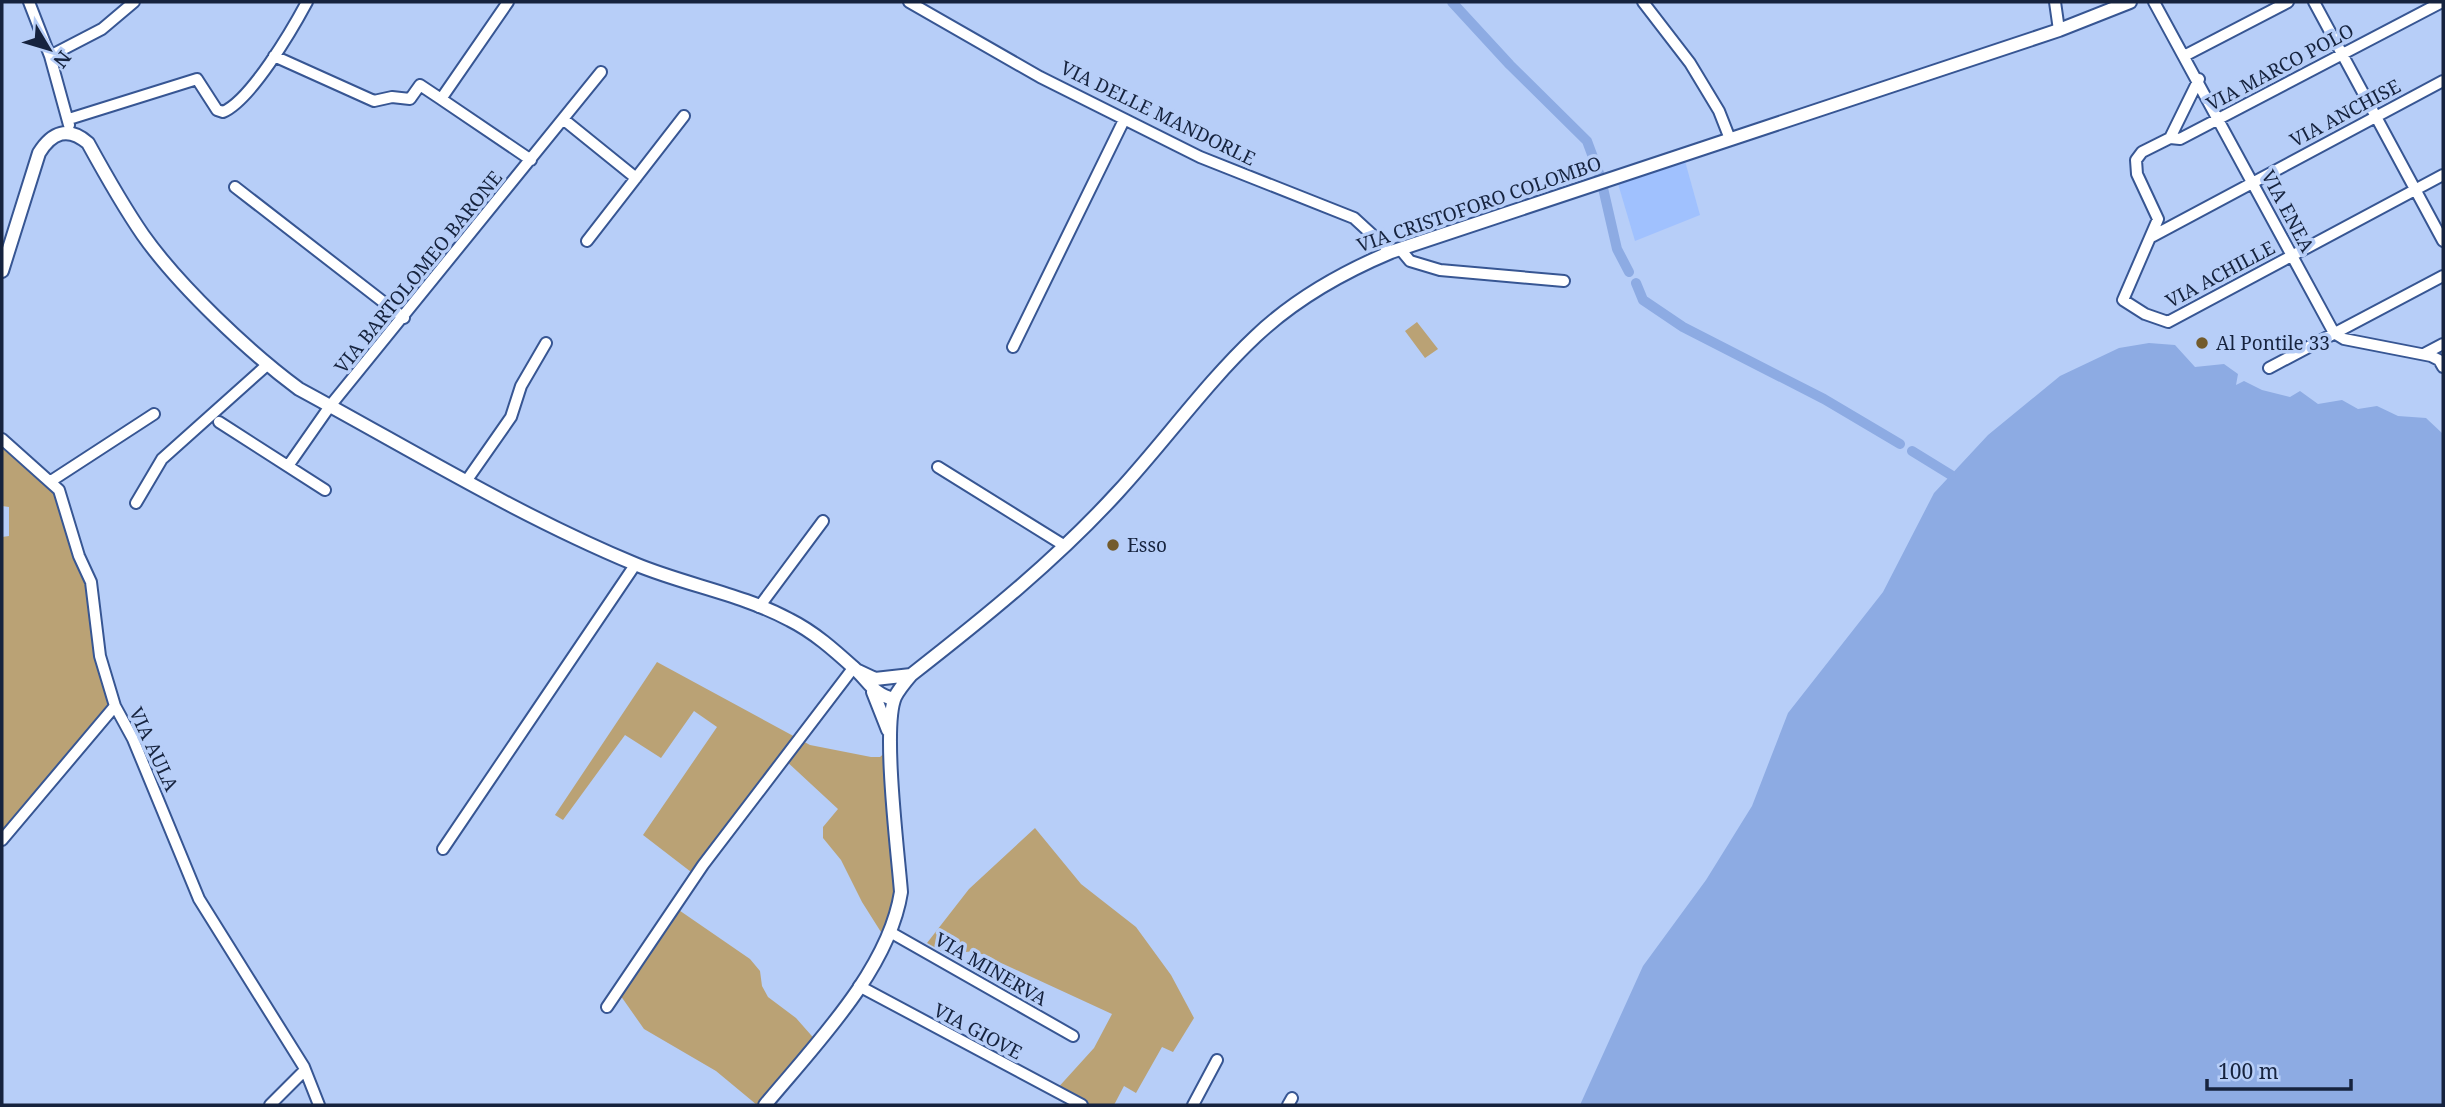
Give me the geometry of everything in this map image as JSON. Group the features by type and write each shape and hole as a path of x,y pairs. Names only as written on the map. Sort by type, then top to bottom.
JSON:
{"main road":[{"name":"VIA CRISTOFORO COLOMBO","path":"894,699 911,675 990,614 1065,547 1117,494 1256,336 1319,287 1342,273 1395,250 2059,30 2130,2"},
{"path":"2,271 39,153 50,138 69,125 88,143 160,258 267,365 299,389 577,538 635,565 759,607 814,634 873,684 881,696 894,699 890,736 901,892 897,917 859,986 822,1039 765,1105"},
{"path":"873,684 911,675"},
{"path":"873,684 890,736"}],"street":[{"path":"29,2 50,55 69,125 197,79 217,110 223,112 232,108 274,56 307,2"},
{"path":"50,55 102,29 134,2"},
{"path":"441,99 508,2"},
{"name":"VIA DELLE MANDORLE","path":"909,2 1124,120 1208,161 1354,218 1410,261 1440,270 1563,281"},
{"path":"1643,2 1690,63 1719,111 1730,139"},
{"path":"2055,2 2059,30"},
{"name":"VIA ENEA","path":"2154,2 2186,55 2334,333"},
{"path":"2186,55 2288,2"},
{"path":"2314,2 2443,241"},
{"path":"2439,3 2443,15"},
{"name":"VIA MARCO POLO","path":"2153,236 2158,219 2137,174 2136,160 2142,152 2170,138 2180,139 2439,3"},
{"path":"274,56 374,101 392,97 410,99 420,85 531,160"},
{"name":"VIA BARTOLOMEO BARONE","path":"288,466 330,406 601,72"},
{"path":"2170,138 2199,79"},
{"name":"VIA ANCHISE","path":"2153,236 2443,81"},
{"path":"587,241 684,116"},
{"path":"563,119 636,177"},
{"path":"1013,346 1124,120"},
{"name":"VIA ACHILLE","path":"2153,236 2123,300 2145,314 2168,322 2443,175"},
{"path":"235,187 404,318"},
{"path":"2269,368 2443,276"},
{"path":"2334,333 2344,339 2424,354 2439,360 2443,368"},
{"path":"467,480 511,417 521,386 546,344"},
{"path":"2424,354 2443,344"},
{"path":"136,503 162,459 267,365"},
{"path":"51,481 154,414"},
{"path":"219,422 325,490"},
{"name":"VIA AULA","path":"2,439 59,490 79,556 91,582 100,656 115,706 138,750 199,899 305,1070 318,1105"},
{"path":"938,467 1065,547"},
{"path":"759,607 823,520"},
{"path":"443,849 635,565"},
{"path":"607,1007 673,906 856,669"},
{"path":"2,840 115,706"},
{"name":"VIA MINERVA","path":"890,932 1073,1036"},
{"name":"VIA GIOVE","path":"859,986 1082,1105"},
{"path":"1193,1105 1217,1060"},
{"path":"270,1105 305,1070"}],"shaded area":[{"path":"1683,154 1700,215 1635,241 1616,177"},
{"path":"1417,322 1438,349 1425,358 1405,331"},
{"path":"2149,343 2175,345 2195,367 2224,364 2238,374 2236,385 2244,381 2262,390 2290,397 2300,391 2318,404 2342,400 2358,409 2377,406 2398,416 2426,418 2443,434 2443,1105 1580,1105 1643,966 1706,880 1752,806 1788,713 1883,592 1934,493 1988,435 2060,376 2119,348"},
{"path":"2,439 51,481 91,582 115,706 2,840 2,537 9,536 9,507 2,506"},
{"path":"657,662 810,745 871,757 880,757 887,751 901,892 886,940 862,902 841,860 823,838 823,827 838,809 784,759 695,875 643,835 717,727 694,711 661,758 625,735 563,820 555,815"},
{"path":"1035,828 1081,884 1136,927 1171,975 1194,1018 1173,1052 1162,1047 1136,1093 1124,1086 1114,1105 1082,1105 1055,1091 1094,1048 1112,1014 975,951 947,954 927,943 969,889"},
{"path":"673,906 750,959 760,971 762,986 768,997 796,1018 818,1043 765,1105 757,1105 716,1071 644,1029 618,992"}],"waterway":[{"path":"1452,2 1510,65 1587,141 1600,176"},
{"path":"1603,188 1617,249 1629,272"},
{"path":"1636,283 1643,300 1683,327 1824,399 1900,444"},
{"path":"1912,451 1951,475"}],"place":[{"name":"Al Pontile 33","path":"2202,343"},
{"name":"Esso","path":"1113,545"}]}
